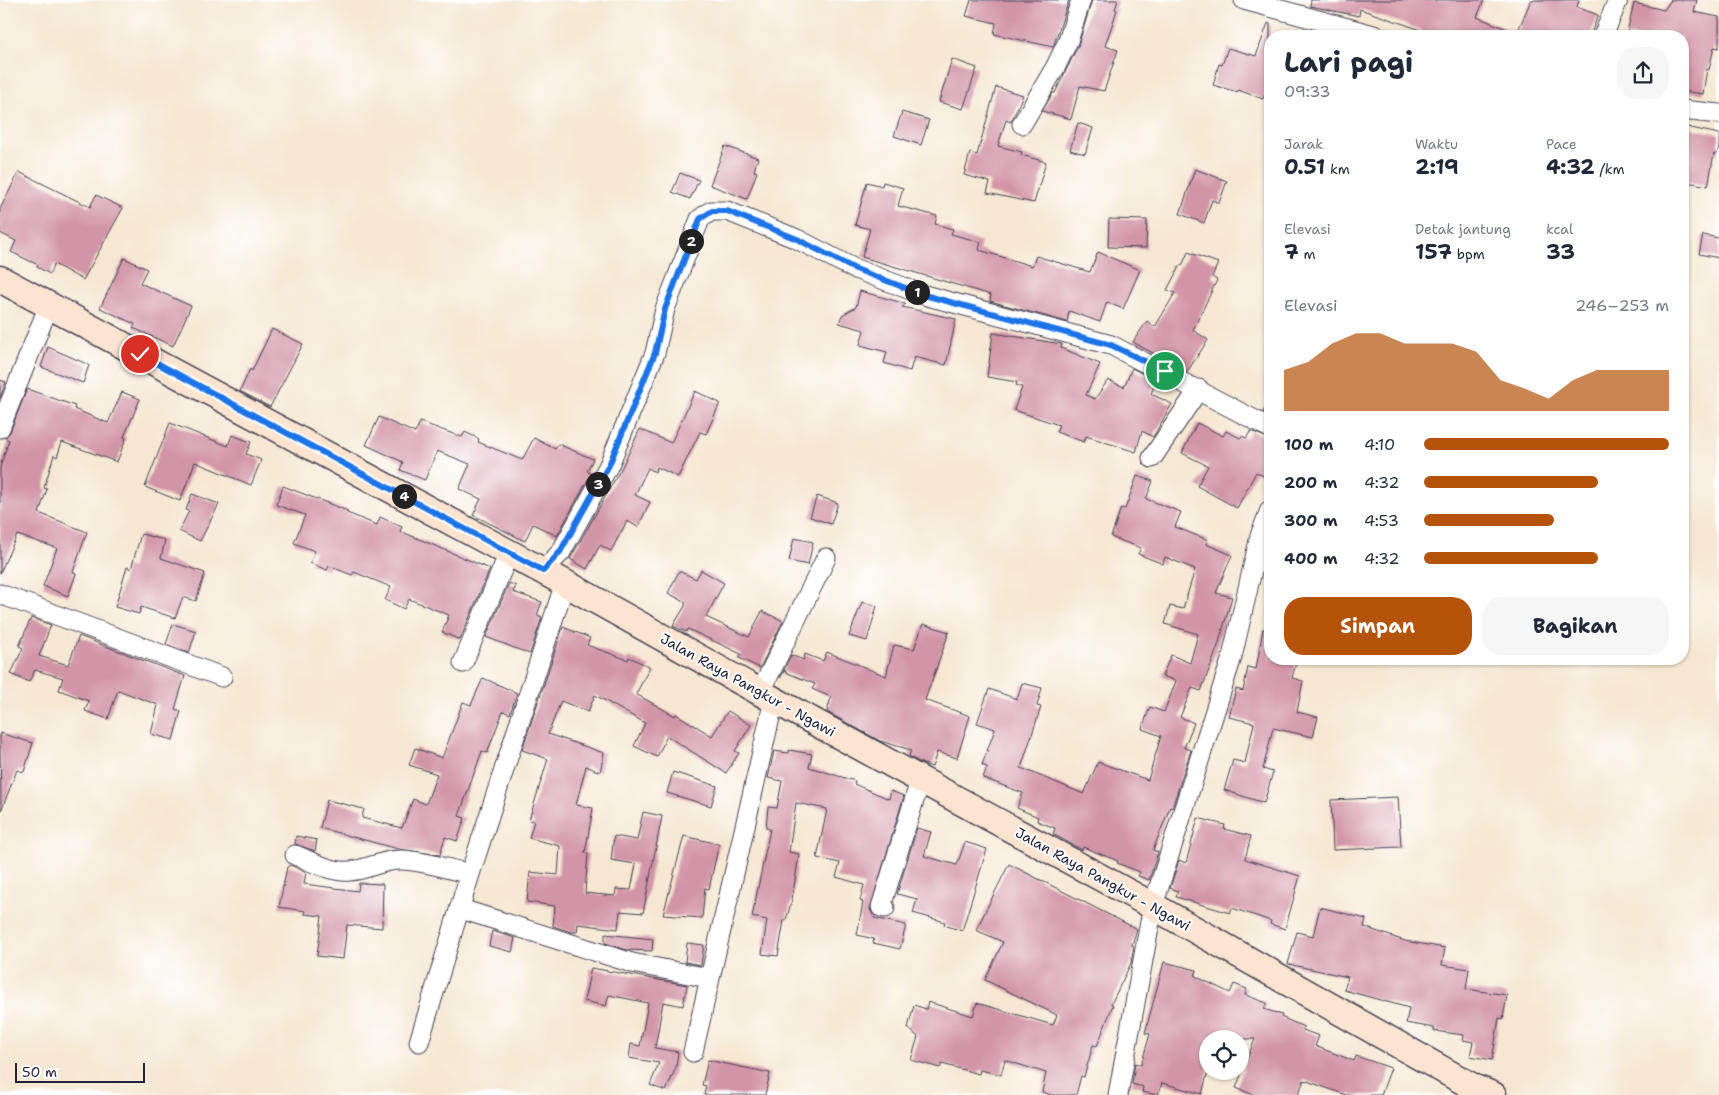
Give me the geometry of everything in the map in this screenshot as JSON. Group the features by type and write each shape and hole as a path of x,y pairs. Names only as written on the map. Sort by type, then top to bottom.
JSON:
{"main road":[{"name":"Jalan Raya Pangkur - Ngawi","path":"2,284 49,305 566,583 767,696 921,778 1153,906 1475,1088 1493,1095"}],"street":[{"path":"1022,124 1060,58 1082,0"},
{"path":"1244,0 1355,30"},
{"path":"1606,30 1618,0"},
{"path":"1689,111 1719,114"},
{"path":"543,571 560,552 609,465 655,353 665,309 700,219 712,211 727,211 797,239 853,268 924,295 1111,345 1199,389 1264,425"},
{"path":"0,428 49,305"},
{"path":"1152,458 1199,389"},
{"path":"1118,1095 1153,906 1232,657 1264,526"},
{"path":"463,663 509,553"},
{"path":"693,1052 710,978 767,696 826,558"},
{"path":"419,1042 461,909 470,874 566,583"},
{"path":"0,594 222,677"},
{"path":"885,908 881,906 921,778"},
{"path":"295,855 337,870 350,871 382,861 402,860 427,863 470,874"},
{"path":"461,909 632,962 710,978"}],"building":[{"path":"971,0 1069,0 1053,47 994,34 996,23 966,16"},
{"path":"1092,0 1118,0 1115,9 1117,10 1105,46 1118,50 1104,91 1080,86 1071,119 1042,111 1053,93 1055,93 1078,46"},
{"path":"1311,0 1484,0 1477,17 1510,30 1421,30 1360,9 1359,16 1310,6"},
{"path":"1531,0 1579,0 1577,7 1598,15 1592,30 1518,30"},
{"path":"1671,0 1697,0 1694,12 1719,17 1719,48 1714,47 1709,70 1707,69 1703,94 1689,92 1689,30 1627,30 1634,3 1664,10"},
{"path":"1268,23 1270,24 1270,30 1265,30"},
{"path":"1264,34 1263,99 1238,90 1237,92 1213,85 1219,64 1222,65 1228,48 1256,56"},
{"path":"952,59 977,68 963,109 939,102"},
{"path":"996,87 1023,95 1011,122 1006,120 998,146 1022,152 1021,155 1046,162 1034,203 987,193 990,182 964,175 970,153 977,155"},
{"path":"902,112 929,120 921,145 894,136"},
{"path":"1078,123 1093,128 1085,154 1070,150"},
{"path":"1689,128 1719,134 1719,147 1717,154 1714,154 1708,186 1689,182"},
{"path":"725,146 758,158 754,171 757,172 747,199 710,185"},
{"path":"1195,169 1227,181 1219,203 1212,200 1204,223 1180,214"},
{"path":"19,172 90,207 96,195 123,208 83,280 54,264 50,274 37,267 38,265 11,252 16,241 0,233 0,209"},
{"path":"680,173 699,180 690,199 672,192"},
{"path":"867,182 882,186 883,182 903,188 898,206 937,216 935,224 953,229 951,234 981,242 979,250 1032,266 1036,256 1090,272 1098,252 1140,270 1123,309 1107,302 1100,322 1069,311 1067,322 990,301 991,295 862,257 870,229 855,225"},
{"path":"1109,219 1147,220 1146,248 1108,247"},
{"path":"1703,235 1719,238 1719,258 1699,254"},
{"path":"1188,252 1218,263 1212,277 1217,280 1193,330 1208,340 1187,372 1133,342 1147,321 1155,327 1175,293 1167,290 1180,265 1182,266"},
{"path":"124,258 147,269 140,283 191,306 173,346 133,328 135,324 100,308"},
{"path":"860,291 906,304 902,307 956,319 946,365 914,357 910,371 884,363 887,352 860,345 864,330 839,323 842,315 856,307"},
{"path":"272,329 303,344 270,407 240,391"},
{"path":"993,333 1062,344 1061,348 1100,364 1086,395 1095,399 1108,380 1124,387 1132,368 1156,381 1151,394 1172,404 1153,437 1142,431 1136,452 1086,436 1084,442 1056,432 1059,425 1014,410 1022,387 1016,385 1017,382 987,377"},
{"path":"48,347 89,365 83,383 41,367"},
{"path":"0,380 6,382 0,398"},
{"path":"27,389 75,406 74,409 108,423 122,392 140,399 124,437 126,438 117,462 62,442 57,457 54,455 44,488 47,489 39,513 87,532 73,572 76,574 68,596 43,586 57,548 17,535 0,573 0,467 9,440 5,438 10,432"},
{"path":"695,391 720,403 706,434 700,432 678,477 657,467 655,472 648,468 635,495 650,502 638,527 627,521 611,551 600,545 587,569 570,559 621,469 640,429 671,443"},
{"path":"379,417 415,433 420,422 462,437 465,432 479,439 478,442 522,460 534,438 555,449 558,444 593,459 587,471 591,474 557,536 533,524 525,541 473,515 481,499 459,489 470,464 437,451 425,480 400,470 403,462 366,445"},
{"path":"170,423 228,446 232,435 251,442 246,454 261,460 251,485 195,462 180,501 145,487"},
{"path":"1197,423 1223,436 1226,431 1240,438 1242,436 1246,438 1251,431 1264,436 1264,476 1256,472 1237,508 1197,486 1208,466 1182,453"},
{"path":"1137,476 1153,481 1146,499 1181,512 1175,527 1208,540 1206,544 1232,555 1216,593 1232,597 1217,649 1201,691 1192,688 1180,717 1194,723 1184,748 1191,750 1172,808 1170,807 1153,850 1158,852 1149,880 1138,876 1140,872 1117,863 1118,861 1083,847 1082,850 1053,834 1055,828 1037,821 1038,817 1017,808 1023,793 983,778 987,767 982,765 995,729 977,723 989,689 1017,699 1022,683 1042,688 1037,706 1041,707 1021,768 1084,794 1098,762 1148,780 1161,736 1142,729 1150,707 1164,712 1176,681 1162,676 1171,655 1190,663 1198,634 1165,624 1170,606 1183,609 1195,569 1165,557 1163,564 1138,554 1141,548 1111,537 1121,508 1125,509"},
{"path":"283,486 348,511 347,513 377,525 380,517 402,527 400,531 490,569 460,640 442,632 449,615 409,599 404,609 385,600 391,587 354,572 352,575 329,566 327,570 310,563 315,551 294,543 305,515 276,505"},
{"path":"192,494 219,504 200,541 179,531 189,511 186,510"},
{"path":"817,496 838,503 831,524 810,517"},
{"path":"141,534 165,540 161,558 205,573 196,601 183,597 175,618 141,607 139,614 115,607 127,567 131,569"},
{"path":"794,538 813,542 808,565 789,561"},
{"path":"701,570 724,583 706,617 749,637 762,611 783,621 760,668 739,658 741,654 688,629 686,632 673,626 685,606 685,602 668,593 679,571 696,579"},
{"path":"509,583 516,586 513,592 542,602 537,615 542,617 530,654 486,637"},
{"path":"862,602 877,606 867,641 849,636"},
{"path":"31,618 51,625 39,656 68,665 79,636 185,676 175,709 181,711 173,740 151,734 158,705 118,690 108,719 85,711 89,701 59,690 63,678 35,670 29,682 11,674 23,648 19,646"},
{"path":"173,624 196,631 189,653 166,644"},
{"path":"923,624 949,632 925,700 970,716 957,758 937,752 932,767 921,763 909,756 911,750 880,741 827,712 831,697 812,689 815,684 785,672 785,670 780,678 791,655 803,660 805,654 823,661 827,652 886,676 894,645 914,649"},
{"path":"563,627 590,638 587,645 628,660 629,657 650,667 636,694 675,716 676,714 712,736 728,711 751,725 735,751 739,753 726,773 667,736 657,757 634,746 645,723 595,695 588,712 561,701 548,734 604,753 600,772 586,766 576,805 593,808 585,853 588,853 585,893 615,896 616,889 631,890 636,864 611,860 614,836 637,840 643,812 662,816 643,913 620,911 618,929 578,924 577,932 571,932 553,926 555,906 527,902 530,872 558,875 560,846 529,838 534,821 529,820 548,759 522,750"},
{"path":"1264,629 1264,665 1295,665 1292,678 1303,681 1297,712 1318,717 1313,737 1273,728 1263,769 1273,772 1264,803 1224,790 1233,760 1245,763 1254,723 1229,717 1236,689 1243,691 1248,667 1256,669"},
{"path":"483,678 517,693 510,714 503,711 487,753 482,751 459,816 465,818 457,841 445,837 440,855 398,849 320,828 327,800 364,809 362,818 402,828 413,799 426,804 437,774 409,765 415,748 442,758 463,702 471,705"},
{"path":"0,733 33,743 24,772 17,770 1,811"},
{"path":"789,750 812,754 809,767 855,781 854,784 889,799 891,791 904,796 870,909 874,918 906,925 900,949 873,943 874,939 857,935 863,902 860,901 864,885 836,877 840,863 817,858 827,809 796,803 789,852 799,854 792,900 786,920 784,920 778,956 762,954 767,920 752,917 770,829 766,828 768,807 777,808 782,781 768,778 774,751 788,753"},
{"path":"673,772 717,786 711,806 667,793"},
{"path":"1398,797 1401,847 1333,850 1331,800"},
{"path":"1198,818 1225,825 1224,829 1251,836 1245,859 1300,876 1285,929 1270,924 1271,921 1232,908 1230,913 1176,897 1178,891 1170,888 1179,860 1186,863"},
{"path":"917,828 931,832 924,856 957,865 965,842 987,849 962,931 944,925 945,922 913,913 917,899 897,894"},
{"path":"296,836 317,840 315,851 295,844"},
{"path":"684,836 719,844 709,889 705,888 702,918 663,915"},
{"path":"1009,864 1137,929 1132,945 1134,946 1131,963 1111,1004 1113,1005 1097,1046 1093,1045 1084,1077 1081,1076 1076,1095 1052,1095 1042,1092 1046,1073 1005,1060 1001,1075 980,1070 979,1074 942,1064 940,1068 911,1060 918,1037 908,1028 914,1005 926,1009 928,1002 973,1016 977,1003 1053,1025 1057,1015 985,980 1003,942 976,930"},
{"path":"290,865 306,872 304,884 358,891 359,883 383,884 382,928 347,925 343,959 317,956 322,916 304,914 305,911 279,907 287,867"},
{"path":"1320,907 1366,919 1364,927 1405,941 1445,948 1442,965 1469,969 1466,989 1507,995 1503,1019 1499,1018 1492,1060 1470,1056 1473,1042 1463,1040 1464,1035 1434,1031 1434,1028 1406,1023 1409,1008 1344,990 1348,977 1288,964 1297,932 1313,936"},
{"path":"492,931 515,938 512,952 489,946"},
{"path":"605,934 653,939 652,951 627,950 605,943"},
{"path":"687,943 704,945 701,965 685,962"},
{"path":"1164,962 1197,970 1195,976 1230,993 1234,984 1247,989 1245,995 1267,1003 1264,1009 1282,1015 1281,1017 1304,1027 1303,1030 1319,1036 1315,1046 1354,1061 1356,1056 1391,1068 1381,1095 1346,1095 1304,1080 1298,1095 1254,1095 1236,1088 1239,1080 1249,1080 1249,1054 1255,1039 1249,1039 1249,1030 1199,1030 1199,1080 1206,1080 1202,1094 1162,1083 1158,1095 1142,1092 1143,1087 1132,1084 1135,1063 1141,1065 1150,1034 1145,1033"},
{"path":"591,968 687,985 683,1006 663,1002 655,1048 678,1052 676,1067 666,1091 650,1085 659,1063 629,1058 631,1044 640,1046 648,1003 609,995 606,1006 584,1001"},
{"path":"708,1060 770,1073 765,1095 704,1095 706,1086 702,1085"}],"route":[{"path":"140,354 543,571 560,552 609,465 655,353 665,309 700,219 712,211 727,211 797,239 853,268 924,295 1111,345 1165,371"}]}
